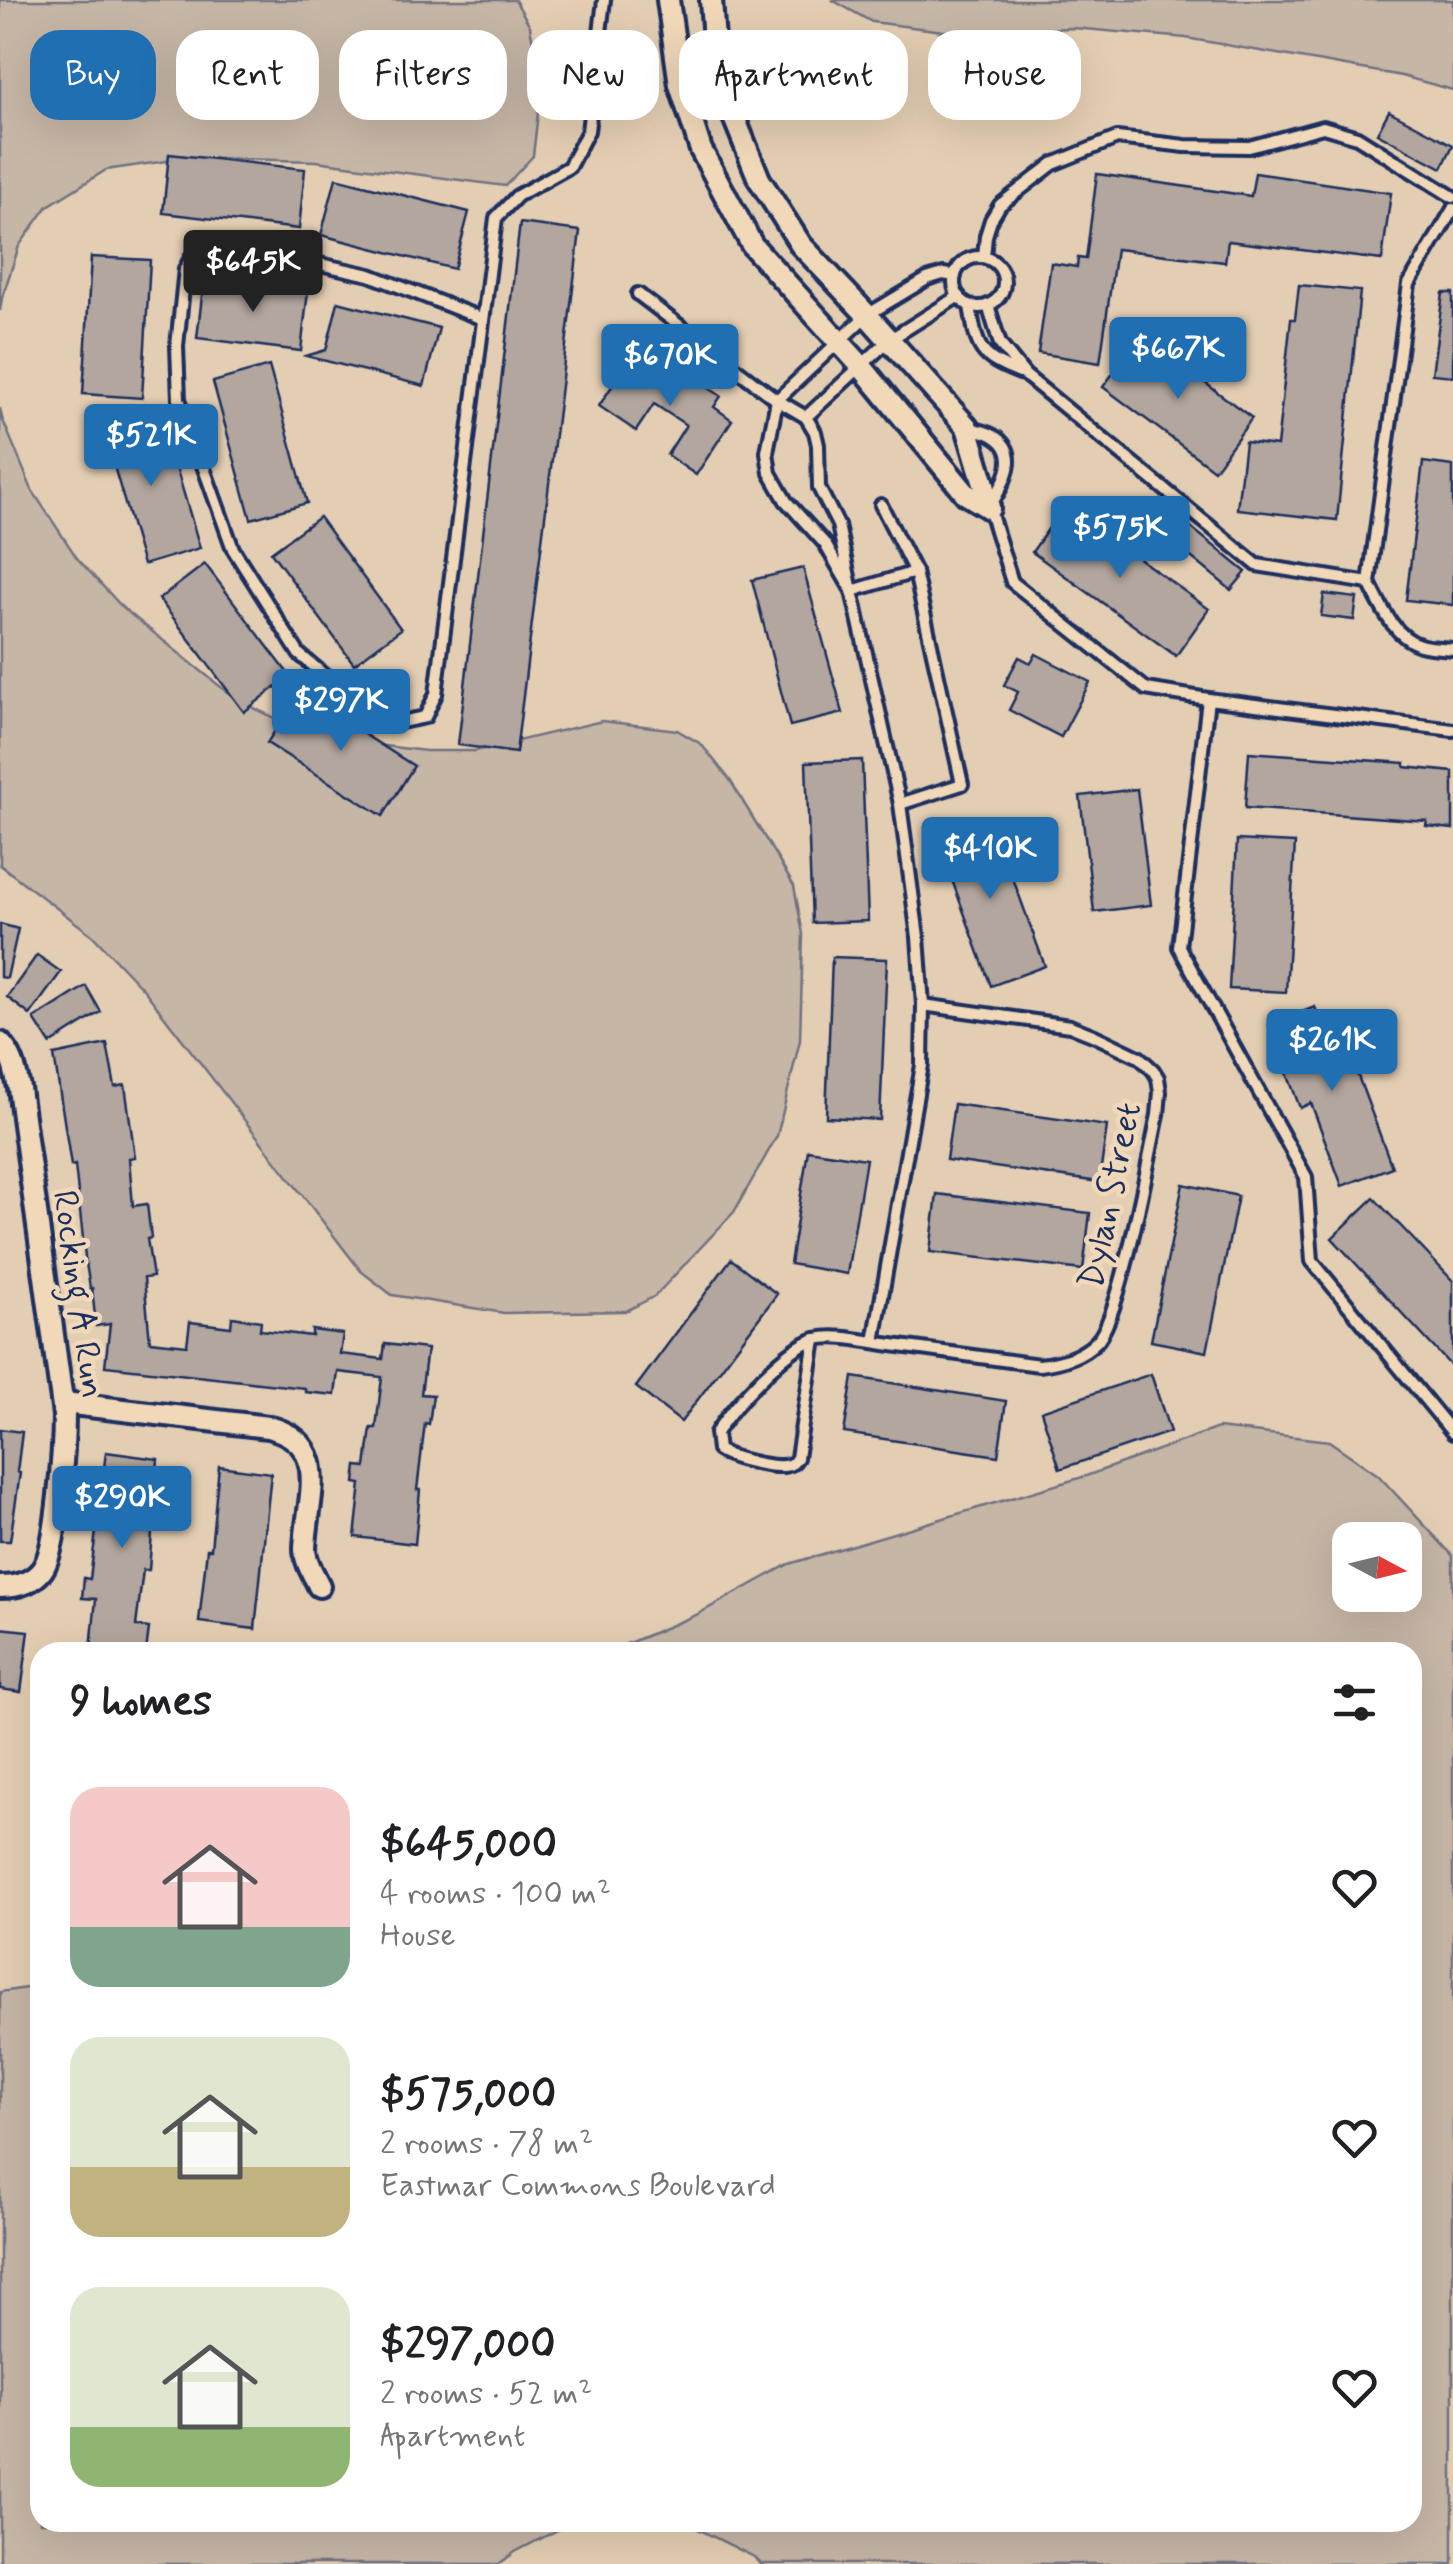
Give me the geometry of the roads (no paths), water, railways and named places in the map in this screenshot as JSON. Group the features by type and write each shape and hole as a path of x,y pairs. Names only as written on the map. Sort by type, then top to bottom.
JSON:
{"street":[{"path":"668,0 680,85 702,150 752,246 838,340 966,494 988,508"},
{"path":"711,0 714,41 731,110 759,179 801,245 966,427 988,508"},
{"name":"Rocking A Run","path":"0,1043 10,1054 19,1088 64,1403 64,1442 50,1553 34,1578 17,1586 0,1587"},
{"path":"64,1403 268,1427 287,1433 311,1463 306,1553 319,1586"}],"lane":[{"path":"483,320 370,275 315,263 219,248 196,250 186,269 177,346 179,400 233,549 299,654 369,712 401,722 425,717 436,694 496,218 517,196 569,168 588,131 604,0"},
{"path":"984,257 986,236 1000,205 1053,164 1117,138 1185,146 1249,146 1323,127 1357,137 1453,197"},
{"path":"1453,209 1408,284 1368,583 1399,633 1419,645 1453,649"},
{"path":"984,257 999,267 1003,275 1002,293 988,306 970,306 958,296 955,276 964,262 984,257"},
{"path":"852,591 825,544 786,501 770,473 767,452 777,400 867,315 927,279 944,274 955,276"},
{"path":"638,294 777,400 806,417 818,445 819,488 838,524 900,804 923,1005 922,1065 874,1342"},
{"path":"806,417 889,340 958,296"},
{"path":"970,306 982,353 999,365 1026,375"},
{"path":"988,306 1000,344 1026,375 1257,565 1368,583"},
{"path":"966,427 991,434 1005,448 1009,461 1008,476 988,508 1012,582 1146,689 1453,730"},
{"path":"881,505 914,572 962,784 900,804"},
{"path":"852,591 914,572"},
{"path":"1208,699 1179,948 1306,1177 1312,1261 1453,1433"},
{"name":"Dylan Street","path":"815,1338 1058,1363 1098,1341 1115,1307 1158,1115 1160,1092 1153,1070 1140,1057 1070,1026 923,1005"},
{"path":"815,1338 797,1458 792,1464 782,1466 734,1458 718,1450 716,1433 726,1417 786,1355 815,1338"}]}
